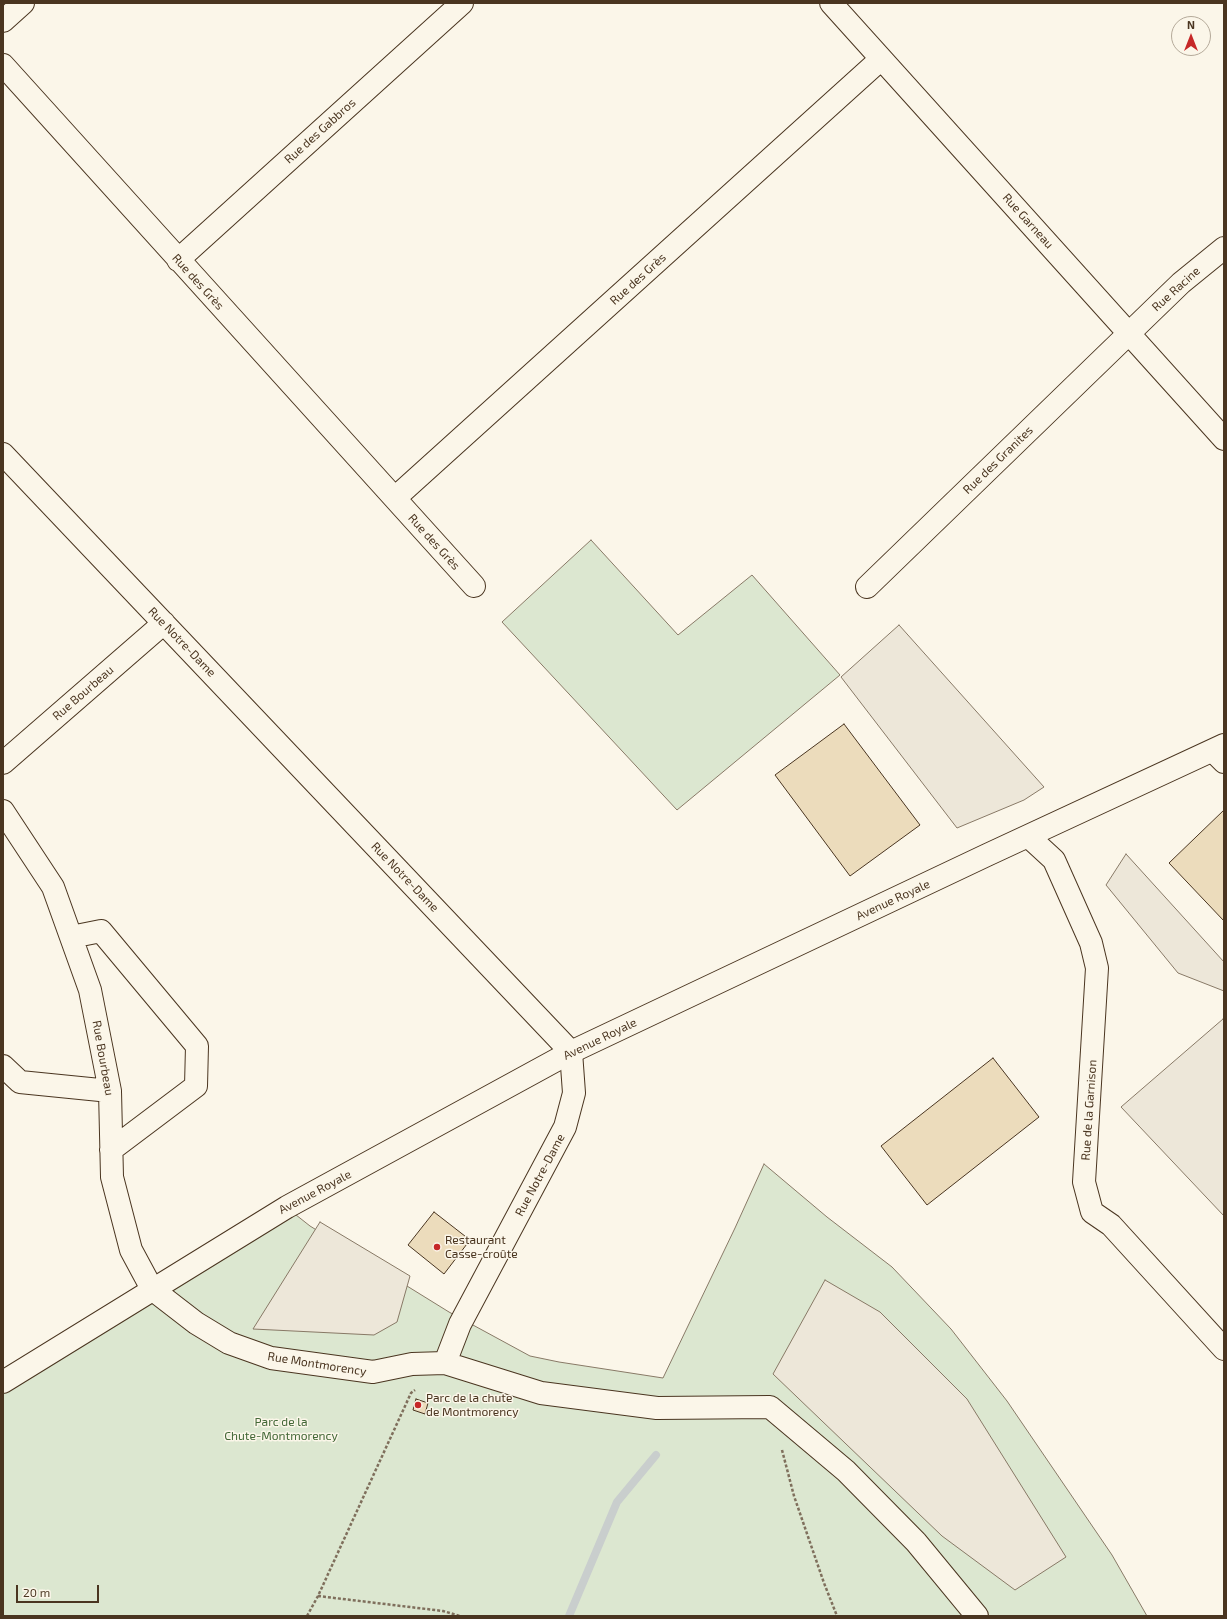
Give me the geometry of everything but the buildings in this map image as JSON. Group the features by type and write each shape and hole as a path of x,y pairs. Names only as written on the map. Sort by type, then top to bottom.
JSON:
{"street":[{"path":"3,21 23,3"},
{"name":"Rue des Gabbros","path":"178,260 462,3"},
{"name":"Rue Garneau","path":"831,3 1224,439"},
{"name":"Rue des Grès","path":"395,498 881,59"},
{"name":"Rue des Grès","path":"3,65 474,586"},
{"name":"Rue Racine","path":"1129,333 1181,283 1224,248"},
{"name":"Rue des Granites","path":"867,587 1129,333"},
{"name":"Rue Notre-Dame","path":"3,454 572,1052 574,1094 565,1127 460,1324 445,1363"},
{"name":"Rue Bourbeau","path":"3,763 164,623"},
{"name":"Avenue Royale","path":"3,1382 286,1207 572,1052 1029,837 1220,753"},
{"name":"Rue Bourbeau","path":"3,811 53,887 90,990 110,1091 112,1177 131,1250 152,1289 196,1322"},
{"name":"Rue de la Garnison","path":"1029,837 1054,860 1091,943 1097,968 1084,1182 1092,1212 1111,1225 1224,1348"},
{"path":"71,937 101,931 197,1046 196,1086 112,1150"},
{"path":"3,1066 20,1082 110,1091"},
{"name":"Rue Montmorency","path":"196,1322 229,1343 271,1358 373,1372 412,1364 445,1363 541,1393 657,1408 770,1407 846,1471 916,1542 977,1616"}],"path":[{"path":"307,1616 318,1596 411,1394 417,1388"},
{"path":"780,1444 794,1496 837,1616"},
{"path":"318,1596 443,1611 460,1616"}],"green space":[{"path":"591,540 678,635 752,575 840,675 677,810 502,622"},
{"name":"Parc de la Chute-Montmorency","path":"764,1164 827,1217 892,1267 951,1329 1007,1401 1112,1555 1147,1616 3,1616 3,1382 286,1207 310,1226 449,1312 530,1356 663,1378"}],"shaded area":[{"path":"899,625 1044,787 1024,800 957,828 841,677"},
{"path":"1126,854 1224,962 1224,991 1178,973 1106,885"},
{"path":"1223,1019 1224,1020 1224,1216 1121,1107"},
{"path":"320,1222 410,1276 397,1322 374,1335 253,1329"},
{"path":"825,1280 880,1312 967,1399 1066,1557 1015,1590 942,1536 773,1374"}],"waterway":[{"path":"569,1616 617,1502 656,1455"}],"place":[{"name":"Restaurant Casse-croûte","path":"437,1247"},
{"name":"Parc de la chute de Montmorency","path":"418,1405"}]}
